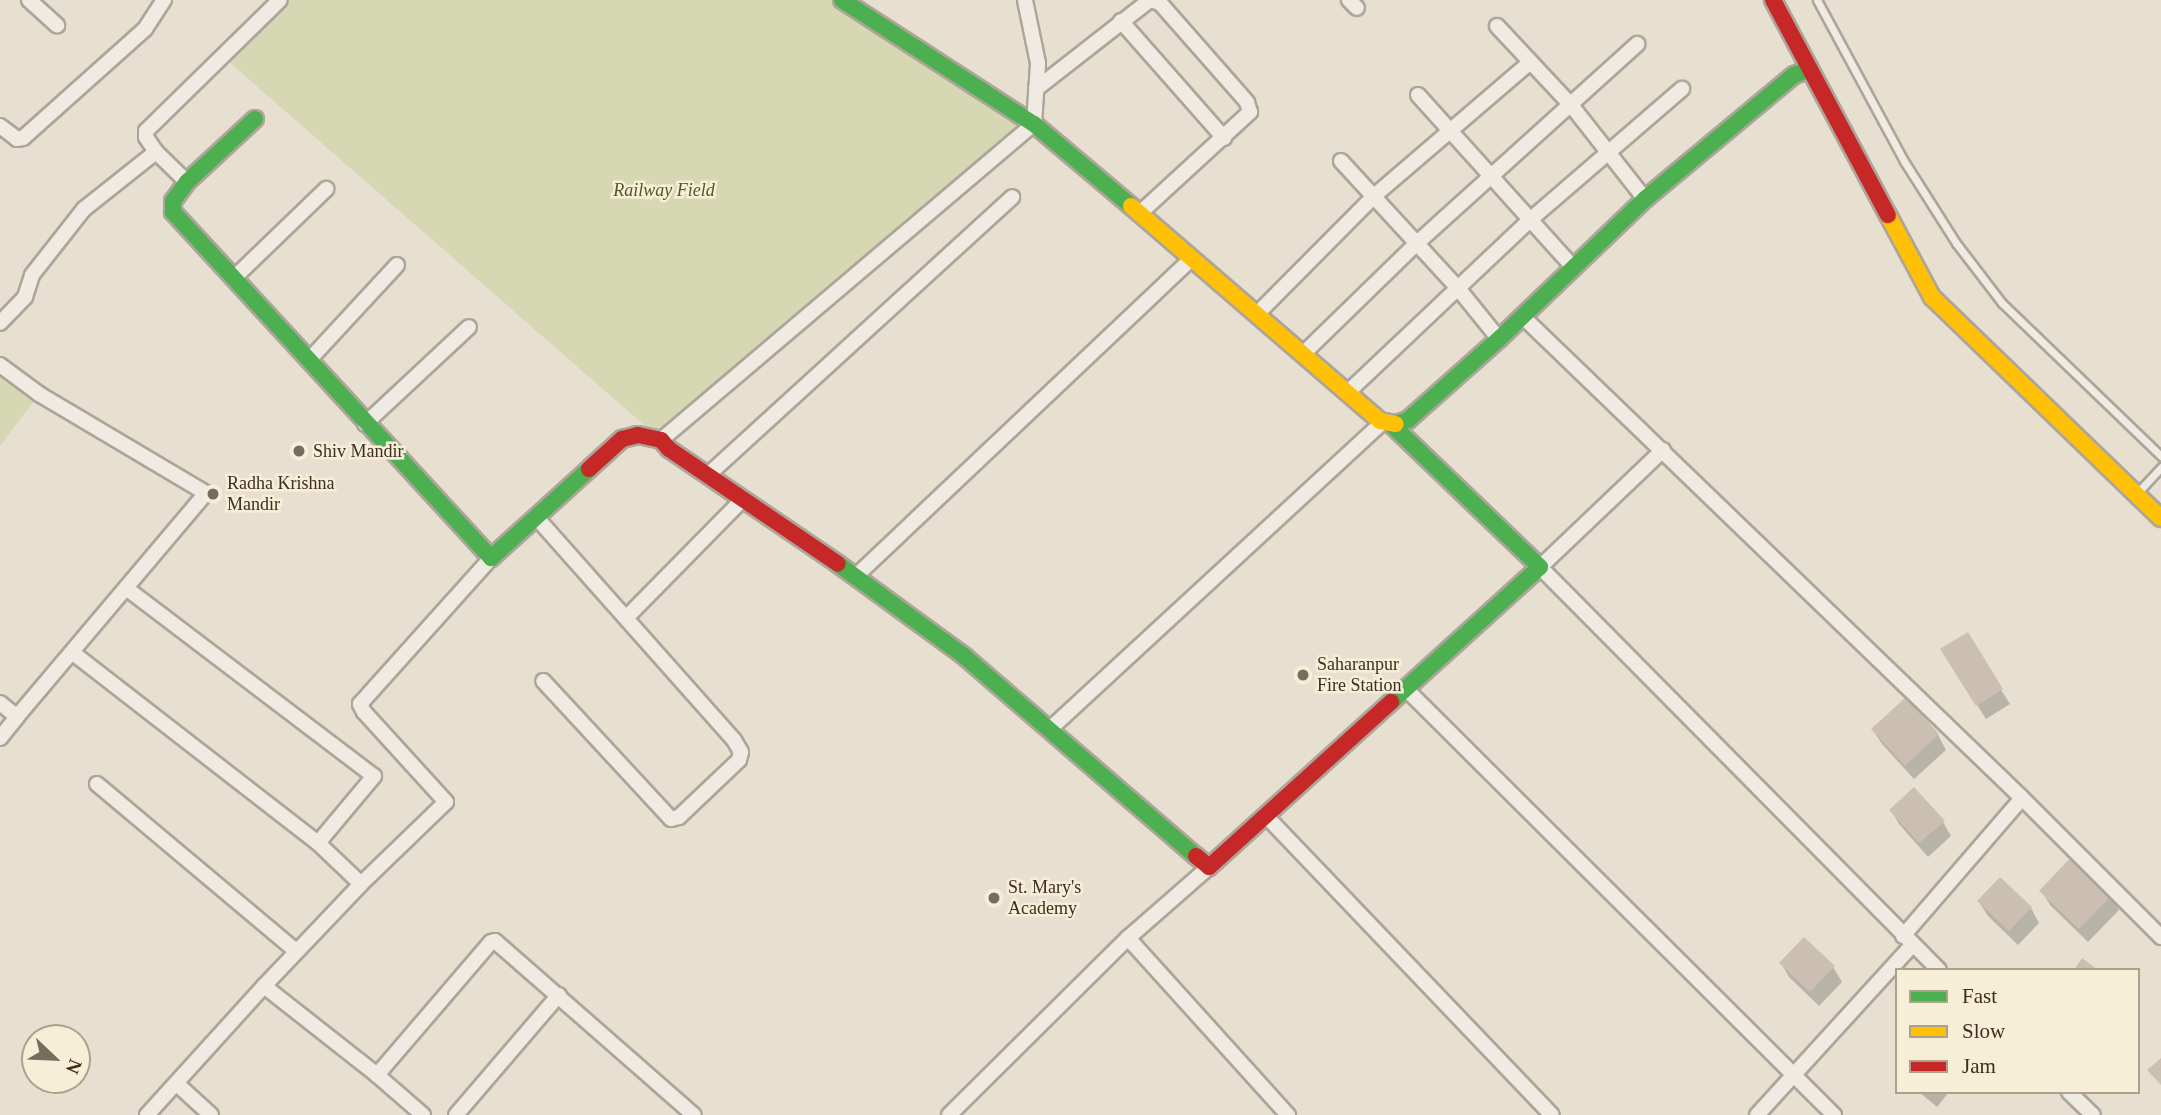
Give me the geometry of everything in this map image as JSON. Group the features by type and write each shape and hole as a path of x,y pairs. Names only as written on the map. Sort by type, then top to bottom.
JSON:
{"street":[{"path":"29,0 57,25"},
{"path":"0,126 17,139 23,138 145,29 164,0"},
{"path":"187,182 156,152 146,137 148,127 280,0"},
{"path":"842,0 1034,124 1387,424 1540,567 1936,968"},
{"path":"661,440 1034,124 1038,63 1026,0"},
{"path":"1036,89 1151,0 1160,3 1250,108 1248,116 1139,214"},
{"path":"1773,0 1932,297 2161,518"},
{"path":"1121,21 1224,138"},
{"path":"1497,26 1570,105 1645,199"},
{"path":"1304,353 1417,243 1637,44"},
{"path":"1258,313 1374,196 1530,63"},
{"path":"1049,729 1387,424 1408,420 1499,339 1645,199 1794,75 1810,69"},
{"path":"1349,391 1457,287 1606,151 1682,89"},
{"path":"1418,95 1573,267"},
{"path":"254,119 187,182 173,201 173,212 491,558"},
{"path":"0,323 25,297 32,275 84,209 156,152"},
{"path":"1341,161 1457,287 1499,339"},
{"path":"235,277 327,189"},
{"path":"708,475 1012,197"},
{"path":"856,576 1191,259"},
{"path":"310,359 397,265"},
{"path":"1522,316 1663,450 1721,511 2022,797 2161,937"},
{"path":"365,424 469,327"},
{"path":"0,365 39,394 206,493 0,738"},
{"path":"147,1115 296,951 446,802 364,712 360,704 491,558 622,439 638,435 661,440 669,449 856,576 964,656 1209,867"},
{"path":"949,1115 1128,938 1267,817 1540,567 1663,450"},
{"path":"627,617 743,499"},
{"path":"536,517 627,617 741,752 737,763 674,820 666,816 543,681"},
{"path":"126,588 374,776 318,843"},
{"path":"73,653 318,843 361,884"},
{"path":"1406,689 1834,1115"},
{"path":"0,703 17,716"},
{"path":"97,784 296,951"},
{"path":"1757,1115 1794,1076 1908,941 2022,797"},
{"path":"1267,817 1552,1115"},
{"path":"1128,938 1288,1115"},
{"path":"377,1075 491,942 500,944 694,1115"},
{"path":"264,986 423,1115"},
{"path":"456,1115 559,995"},
{"path":"177,1084 211,1115"},
{"path":"2071,1094 2093,1115"}],"lane":[{"path":"1817,0 1904,161 1956,243 2002,303 2161,456"},
{"path":"2136,494 2161,467"}],"green space":[{"name":"Railway Field","path":"283,0 841,0 1034,124 661,440 221,55"},
{"path":"0,365 39,394 0,446"}],"building":[{"path":"1968,632 2003,689 1976,706 1940,649"},
{"path":"1906,697 1939,734 1905,766 1871,729"},
{"path":"1914,787 1945,821 1919,843 1889,810"},
{"path":"2072,856 2112,895 2079,929 2039,891"},
{"path":"2000,877 2032,907 2009,931 1977,901"},
{"path":"1804,937 1835,966 1810,992 1779,963"},
{"path":"2082,958 2095,968 2075,968"},
{"path":"2161,1058 2161,1085 2147,1070"}],"traffic: fast":[{"path":"842,0 1034,124 1131,206"},
{"path":"1396,424 1408,420 1499,339 1645,199 1794,75 1810,69"},
{"path":"255,119 187,182 173,201 173,212 491,558 589,469"},
{"path":"1391,702 1540,567 1392,425"},
{"path":"838,564 964,656 1196,856"}],"traffic: slow":[{"path":"1131,206 1380,421 1396,424"},
{"path":"1888,215 1932,297 2161,518"}],"traffic: jam":[{"path":"1773,0 1888,215"},
{"path":"589,469 622,439 638,435 661,440 669,449 838,564"},
{"path":"1196,856 1209,867 1391,702"}],"place":[{"name":"Shiv Mandir","path":"299,451"},
{"name":"Radha Krishna Mandir","path":"213,494"},
{"name":"Saharanpur Fire Station","path":"1303,675"},
{"name":"St. Mary's Academy","path":"994,898"}]}
